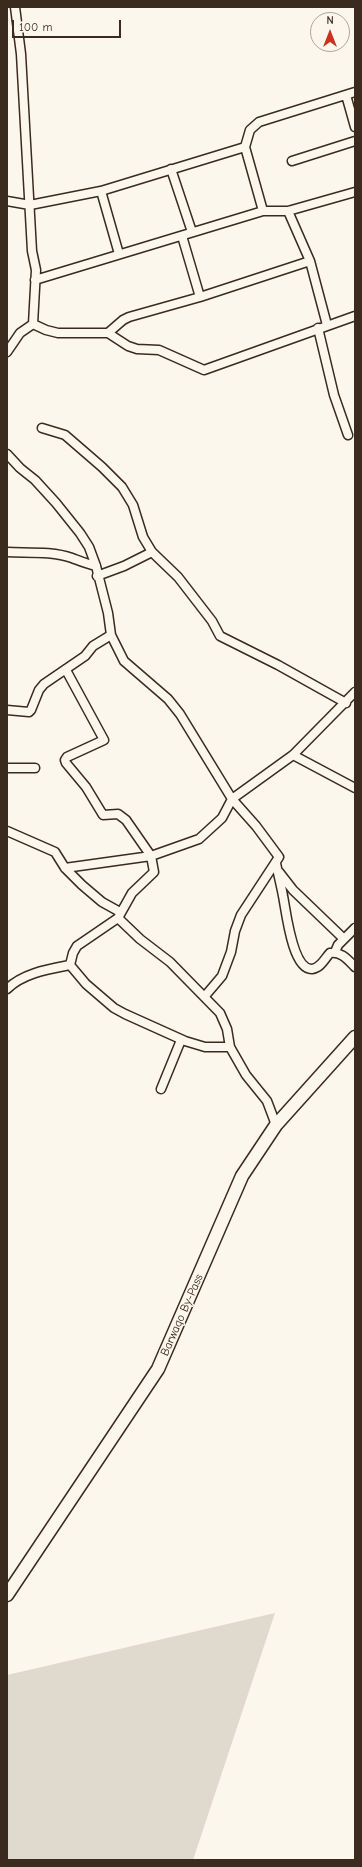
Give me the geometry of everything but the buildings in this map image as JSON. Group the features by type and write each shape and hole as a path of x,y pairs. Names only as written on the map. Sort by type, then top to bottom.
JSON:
{"highway":[{"name":"Barwaqo By-Pass","path":"7,1595 158,1369 242,1176 276,1125 355,1037"}],"street":[{"path":"15,7 21,54 32,251 36,270 33,324"},
{"path":"263,211 245,147 250,130 259,122 355,92"},
{"path":"346,95 355,127"},
{"path":"292,161 355,141"},
{"path":"7,201 30,205 101,191 245,147"},
{"path":"171,169 192,232"},
{"path":"101,191 119,254"},
{"path":"35,280 263,211 288,211 355,192"},
{"path":"288,211 310,261 327,325"},
{"path":"182,236 200,297"},
{"path":"108,333 123,320 129,317 200,297 310,261"},
{"path":"33,324 46,330 58,333 108,333 128,346 137,349 159,350 204,370 355,316"},
{"path":"7,352 20,333 33,324"},
{"path":"318,328 334,395 348,435"},
{"path":"42,428 65,435 102,467 122,487 133,505 143,537 152,552 178,577 212,621 220,636 278,665 346,703"},
{"path":"7,454 20,468 35,480 80,533 89,547 96,566 108,613 110,635 124,660 168,699 180,714 232,799 256,826 279,857 276,866 255,891 241,915 231,952 222,976 205,996"},
{"path":"7,552 53,554 72,558 96,566"},
{"path":"98,576 124,566 152,552"},
{"path":"7,710 29,712 39,690 44,684 85,656 93,646 110,635"},
{"path":"66,670 104,740 67,757 65,760 66,763 86,787 103,815 118,814 126,820 151,856 154,872 136,889 119,915 77,946 70,965"},
{"path":"65,868 151,856 199,839 222,818 232,799 293,755 346,703 355,692"},
{"path":"293,755 355,788"},
{"path":"7,768 35,768"},
{"path":"7,831 55,852 65,868 102,902 119,915 140,939 170,962 205,996 220,1013 227,1029 230,1047 242,1069 267,1101 276,1125"},
{"path":"276,866 293,890 344,939"},
{"path":"276,866 292,942 301,962 306,968 313,969 320,965 330,953 335,952 344,939 355,928"},
{"path":"335,952 344,956 355,967"},
{"path":"7,988 19,979 48,969 70,965"},
{"path":"70,965 86,984 114,1008 181,1040 204,1047 230,1047"},
{"path":"161,1089 181,1040"}],"shaded area":[{"path":"275,1613 193,1860 7,1860 7,1675"}]}
